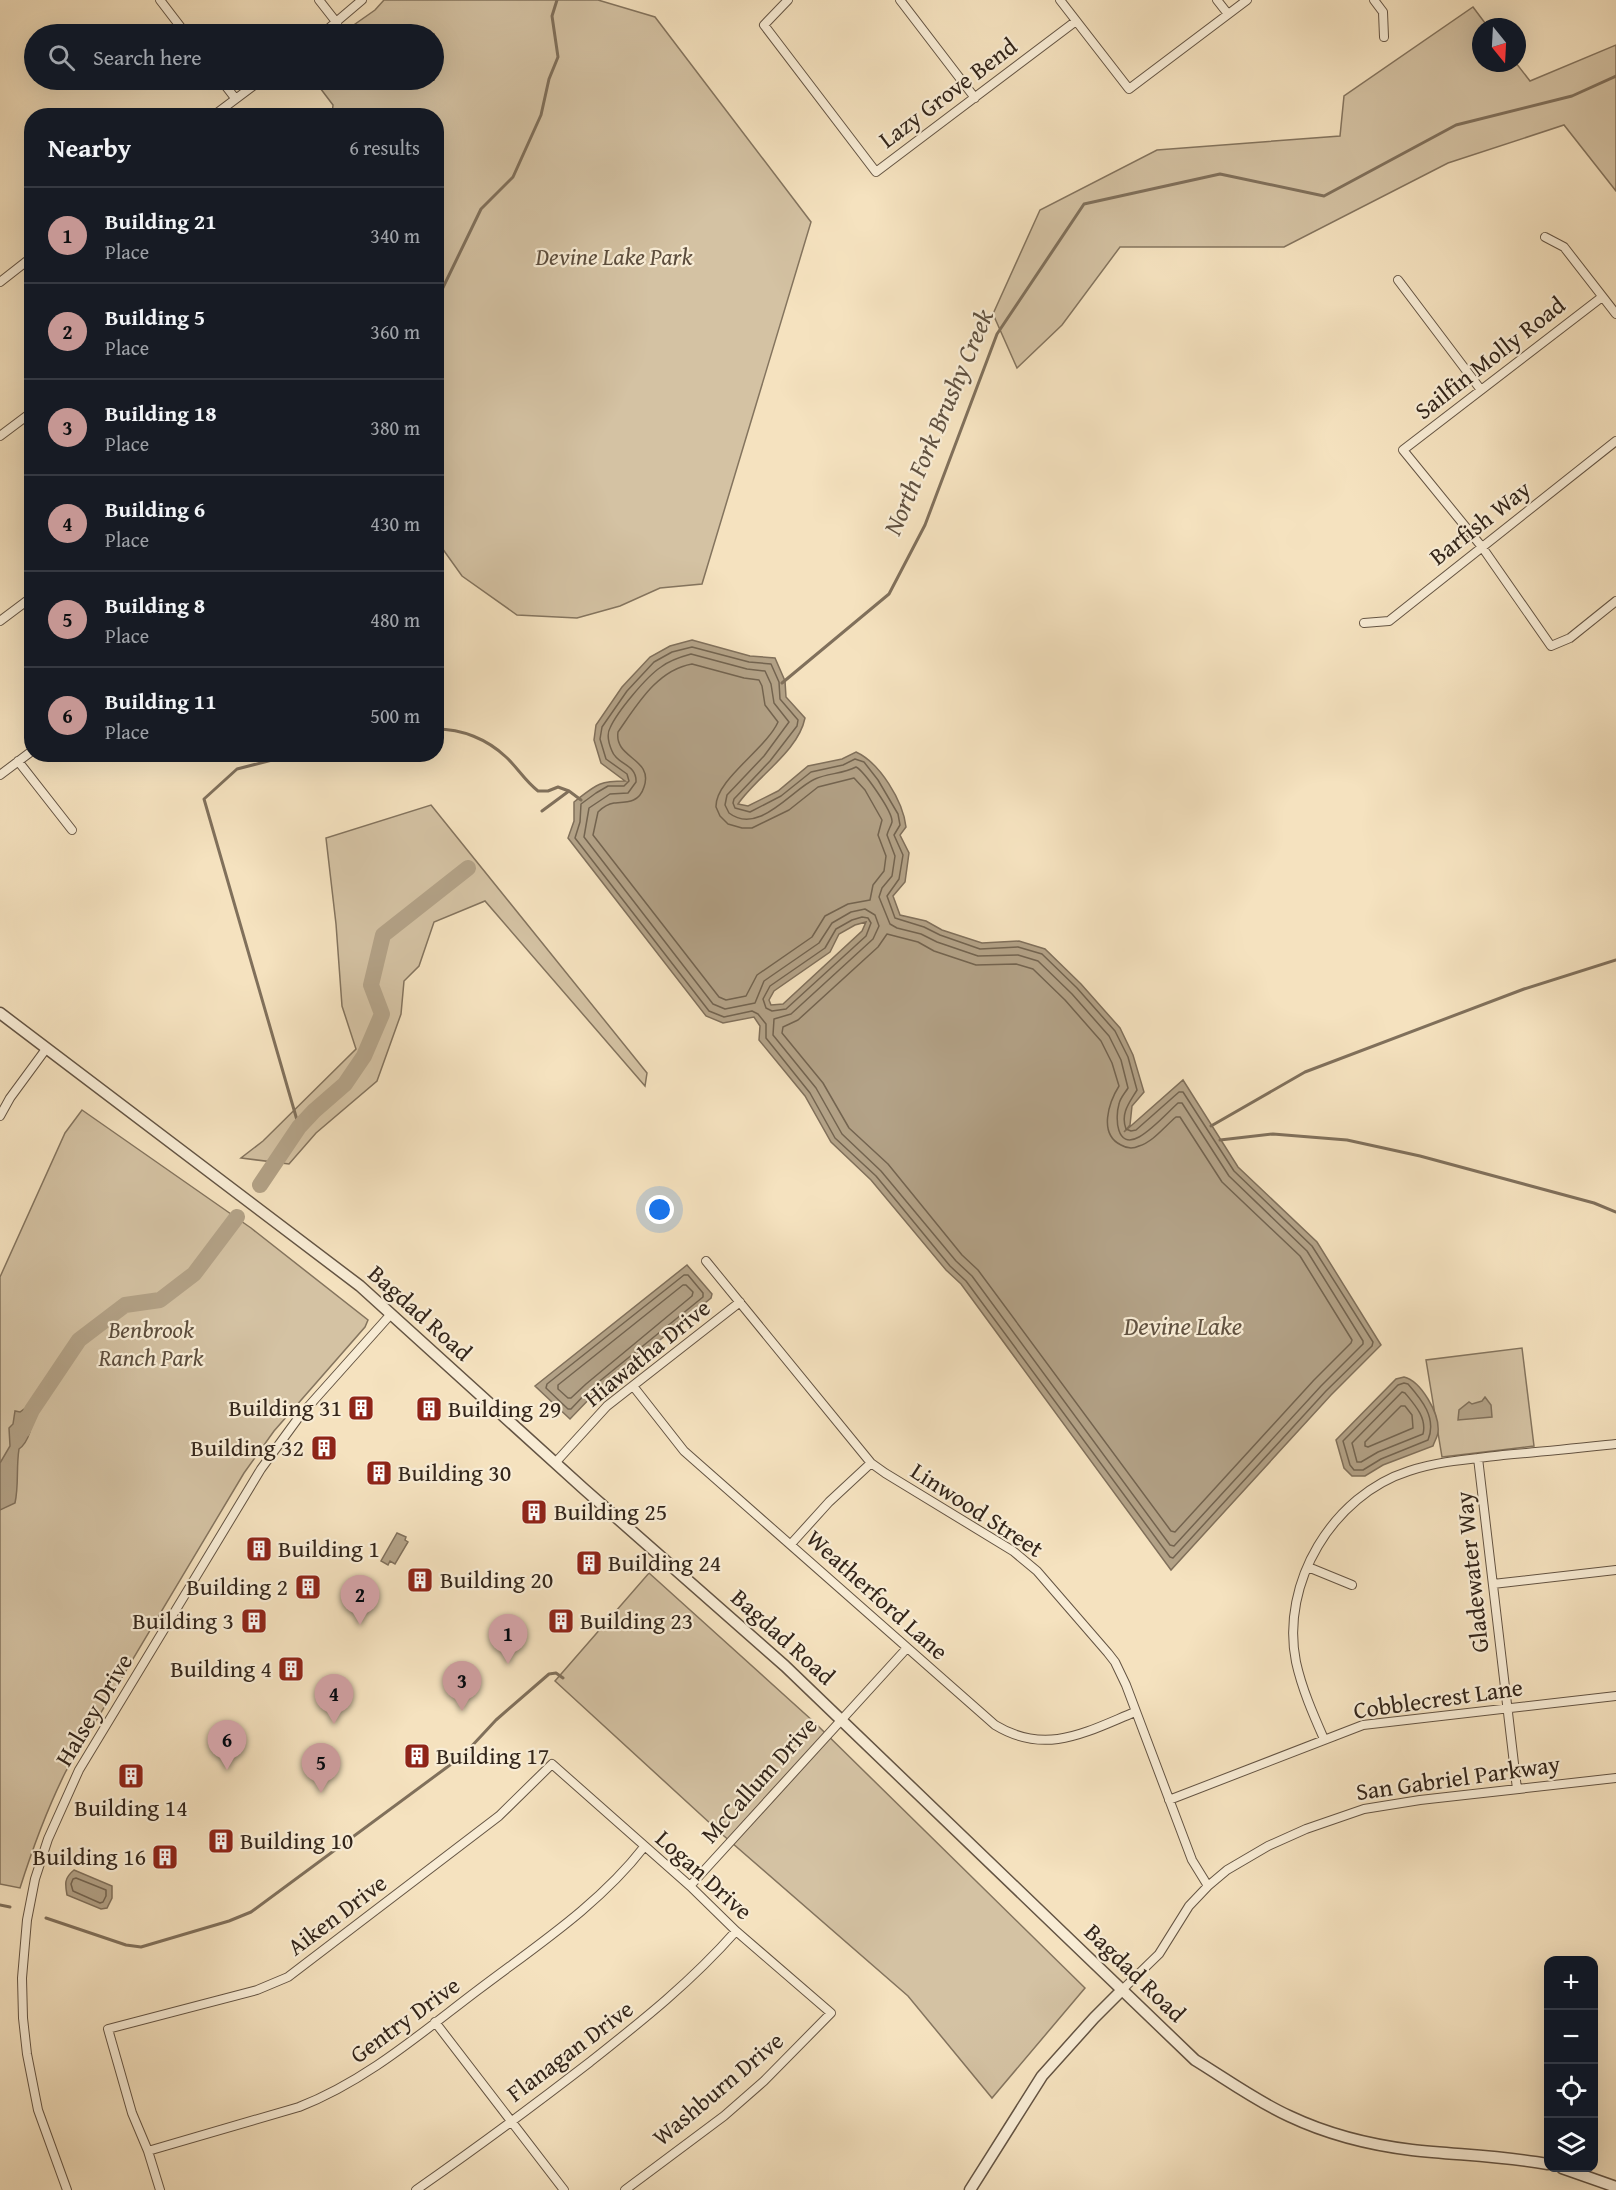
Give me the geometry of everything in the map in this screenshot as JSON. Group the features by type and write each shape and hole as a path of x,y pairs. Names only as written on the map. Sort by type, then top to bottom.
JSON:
{"street":[{"path":"160,0 178,24"},
{"path":"319,0 337,23 362,0"},
{"name":"Lazy Grove Bend","path":"788,0 764,25 876,172 1076,21"},
{"path":"900,0 975,98"},
{"path":"1060,0 1129,89 1247,0"},
{"path":"1217,0 1228,14"},
{"path":"1374,0 1383,12 1384,37"},
{"path":"229,90 236,98"},
{"path":"223,108 247,90"},
{"path":"1545,237 1564,247 1616,314"},
{"path":"0,282 24,264"},
{"path":"1398,280 1481,390"},
{"name":"Sailfin Molly Road","path":"1482,547 1403,450 1602,297"},
{"path":"0,436 24,418"},
{"name":"Barfish Way","path":"1364,623 1389,621 1616,441"},
{"path":"1482,547 1551,646 1570,638 1616,601"},
{"path":"0,621 24,603"},
{"path":"0,775 24,757"},
{"path":"18,761 72,830"},
{"name":"Bagdad Road","path":"0,1013 338,1268 391,1314 842,1719 1195,2060 1253,2097 1290,2117 1330,2132 1400,2148 1511,2157 1544,2163"},
{"path":"0,1116 10,1098 46,1049"},
{"name":"Linwood Street","path":"706,1261 871,1462 885,1473 1013,1551 1037,1571 1115,1662 1192,1860 1208,1886"},
{"name":"Hiawatha Drive","path":"555,1463 607,1406 740,1302"},
{"name":"Halsey Drive","path":"67,2190 38,2110 27,2054 23,2018 22,1978 27,1920 35,1879 48,1839 79,1770 266,1460 299,1417 391,1314"},
{"name":"Weatherford Lane","path":"633,1386 684,1451 995,1725 1017,1737 1042,1741 1068,1738 1135,1712"},
{"path":"1324,1739 1305,1692 1296,1660 1294,1617 1308,1567 1320,1540 1337,1518 1355,1500 1407,1471 1438,1463 1616,1444"},
{"name":"Gladewater Way","path":"1478,1458 1518,1789"},
{"path":"791,1544 829,1502 871,1462"},
{"path":"1308,1567 1352,1585"},
{"path":"1493,1584 1616,1570"},
{"name":"McCallum Drive","path":"690,1886 907,1648"},
{"name":"Cobblecrest Lane","path":"1169,1800 1363,1725 1616,1696"},
{"name":"Logan Drive","path":"552,1764 690,1886 736,1931 831,2013"},
{"name":"Aiken Drive","path":"148,2151 132,2113 108,2029 256,1990 288,1977 499,1816 552,1764"},
{"name":"San Gabriel Parkway","path":"970,2190 1042,2076 1094,2018 1159,1954 1189,1906 1227,1870 1268,1846 1306,1828 1364,1809 1420,1800 1616,1778"},
{"name":"Gentry Drive","path":"148,2151 298,2108 323,2098 352,2082 580,1913 628,1867 644,1847"},
{"name":"Flanagan Drive","path":"416,2190 486,2142 665,2004 708,1963 736,1931"},
{"name":"Washburn Drive","path":"625,2190 724,2116 764,2081 831,2013"},
{"path":"435,2022 564,2190"},
{"path":"148,2151 160,2190"},
{"path":"1573,2172 1616,2187"}],"green space":[{"name":"Devine Lake Park","path":"384,0 598,0 655,17 811,222 702,584 660,588 620,606 577,618 517,615 462,576 444,551 444,108 333,108 333,105 322,90 444,90 444,24 355,24 375,10"},
{"path":"1473,7 1481,18 1472,18 1472,72 1523,72 1530,81 1616,45 1616,191 1564,125 1448,163 1284,247 1120,247 1062,325 1017,368 993,314 1040,210 1157,150 1340,136 1344,96"},
{"path":"431,805 647,1073 645,1086 485,901 434,922 419,966 404,981 401,1014 377,1081 316,1133 289,1164 241,1158 263,1141 356,1049 342,1006 336,924 326,838"},
{"name":"Benbrook Ranch Park","path":"82,1110 251,1228 368,1320 365,1327 274,1431 244,1473 66,1771 41,1828 20,1888 0,1884 0,1277 65,1133"},
{"path":"1522,1348 1534,1446 1442,1457 1426,1360"},
{"path":"649,1573 814,1722 1085,1988 992,2098 908,1996 724,1836 555,1681"}],"water":[{"name":"Devine Lake","path":"692,640 750,656 775,658 785,681 786,697 805,718 801,730 786,753 738,804 748,806 778,791 808,766 842,759 856,752 865,757 889,784 904,817 906,827 900,835 909,853 905,882 893,896 900,915 926,921 942,930 982,943 1019,941 1045,949 1081,984 1120,1028 1133,1055 1144,1092 1132,1106 1130,1125 1124,1132 1183,1080 1238,1167 1317,1242 1381,1345 1331,1395 1171,1570 961,1284 946,1270 871,1180 831,1142 805,1096 759,1040 760,1026 754,1017 723,1023 706,1016 568,838 574,821 574,802 598,785 625,781 601,763 594,740 596,725 622,687 650,657 670,646","holes":["866,922 862,931 783,1004 771,1005 769,1000 774,991 830,952 839,934"]},
{"path":"687,1265 712,1294 711,1298 594,1394 570,1419 535,1386"},
{"path":"1404,1377 1423,1391 1433,1408 1438,1432 1433,1446 1383,1465 1365,1476 1352,1476 1344,1468 1336,1440 1396,1379"},
{"path":"1485,1397 1491,1405 1492,1417 1458,1420 1459,1410 1469,1402 1472,1404 1482,1401"},
{"path":"27,1407 33,1412 32,1422 28,1437 19,1449 15,1503 0,1510 0,1463 10,1446 9,1428 13,1424 15,1411 20,1412"},
{"path":"397,1533 406,1537 405,1540 408,1542 395,1564 390,1561 388,1565 381,1561"},
{"path":"74,1870 112,1886 112,1898 107,1908 101,1909 67,1895 66,1881"}],"waterway":[{"path":"444,285 481,209 513,177 541,115 549,79 558,57 552,16 557,0"},
{"name":"North Fork Brushy Creek","path":"782,683 889,594 925,525 997,334 1084,204 1220,174 1324,196 1456,125 1572,96 1616,76"},
{"path":"444,729 474,736 491,745 506,757 538,791 548,791 558,787 569,791"},
{"path":"265,762 237,769 204,799 299,1127"},
{"name":"North Fork Brushy Creek","path":"542,811 569,791 581,800"},
{"name":"North Fork Brushy Creek","path":"260,1185 299,1127 345,1084 364,1056 382,1014 371,985 383,935 468,868"},
{"path":"1211,1126 1305,1072 1524,989 1616,960"},
{"path":"1220,1140 1273,1134 1347,1140 1420,1156 1594,1203 1616,1212"},
{"name":"North Fork Brushy Creek","path":"23,1430 32,1410 79,1340 125,1305 160,1300 194,1274 237,1217"},
{"path":"46,1918 126,1945 141,1947 229,1921 251,1912 450,1765 469,1749 496,1720 549,1674 556,1673 563,1678"},
{"path":"0,1905 10,1907"}],"place":[{"name":"Building 31","path":"361,1408"},
{"name":"Building 29","path":"429,1409"},
{"name":"Building 32","path":"324,1448"},
{"name":"Building 30","path":"379,1473"},
{"name":"Building 25","path":"534,1512"},
{"name":"Building 1","path":"259,1549"},
{"name":"Building 24","path":"589,1563"},
{"name":"Building 20","path":"420,1580"},
{"name":"Building 2","path":"308,1587"},
{"name":"Building 3","path":"254,1621"},
{"name":"Building 23","path":"561,1621"},
{"name":"Building 5","path":"360,1625"},
{"name":"Building 21","path":"508,1664"},
{"name":"Building 4","path":"291,1669"},
{"name":"Building 18","path":"462,1711"},
{"name":"Building 6","path":"334,1724"},
{"name":"Building 17","path":"417,1756"},
{"name":"Building 11","path":"227,1770"},
{"name":"Building 14","path":"131,1776"},
{"name":"Building 8","path":"321,1793"},
{"name":"Building 10","path":"221,1841"},
{"name":"Building 16","path":"165,1857"}]}
